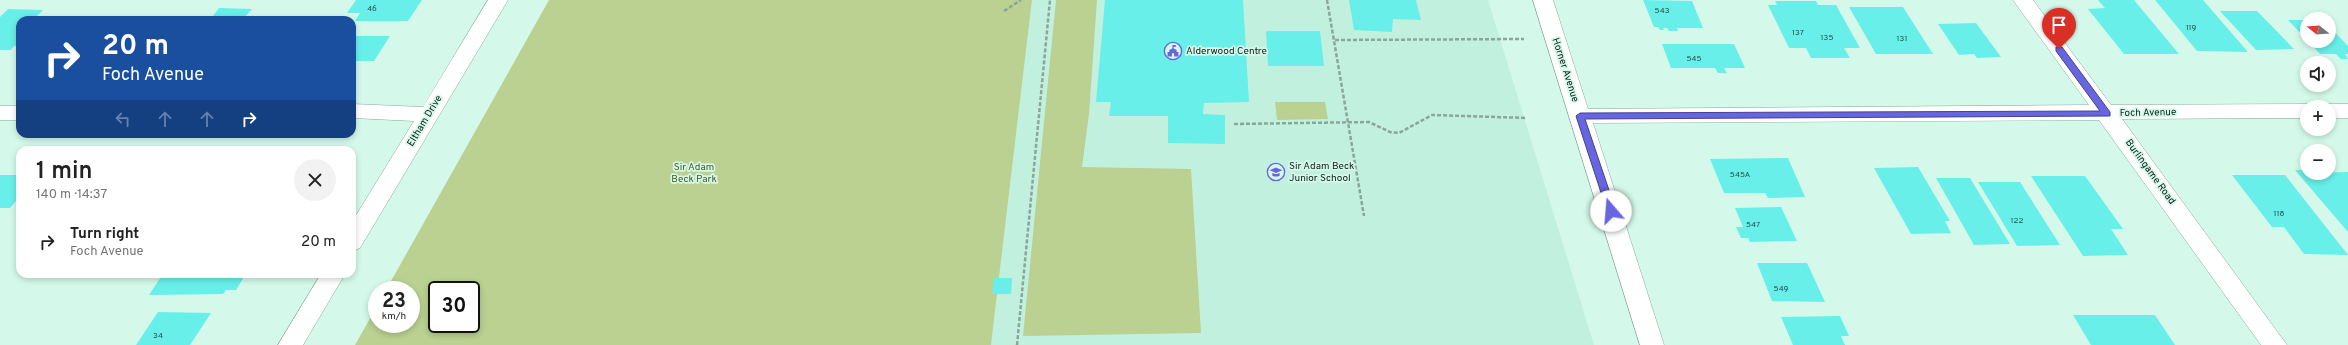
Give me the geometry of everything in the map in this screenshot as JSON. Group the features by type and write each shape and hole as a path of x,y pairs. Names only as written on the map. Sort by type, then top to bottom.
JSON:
{"street":[{"name":"Eltham Drive","path":"356,235 498,0"},
{"name":"Horner Avenue","path":"1543,0 1652,345"},
{"name":"Burlingame Road","path":"2023,0 2275,345"},
{"path":"356,111 429,115"},
{"path":"2336,111 2348,111"},
{"name":"Foch Avenue","path":"1580,116 2300,112"},
{"path":"0,113 16,113"},
{"path":"290,345 331,278"}],"path":[{"path":"1004,10 1020,0"},
{"path":"1017,345 1050,0"},
{"path":"1328,0 1350,122 1364,216"},
{"path":"1335,40 1555,38"},
{"path":"1234,124 1374,123 1397,134 1406,131 1424,117 1432,115 1527,118"}],"shaded area":[{"name":"Sir Adam Beck Junior School","path":"1032,0 1488,0 1594,345 991,345"}],"green space":[{"name":"Sir Adam Beck Park","path":"549,0 1032,0 991,345 355,345 368,322 368,333 420,333 420,281 391,281"},
{"path":"1056,0 1097,0 1089,114 1082,167 1191,169 1201,333 1023,336"},
{"path":"1275,102 1325,102 1328,119 1277,120"}],"building":[{"path":"356,0 422,0 408,21 356,21 360,13 347,13"},
{"name":"Alderwood Centre","path":"1105,0 1243,0 1249,102 1204,103 1203,114 1225,115 1225,144 1168,143 1168,116 1109,116 1111,102 1096,102"},
{"path":"1349,0 1416,0 1421,20 1393,19 1392,32 1354,30"},
{"path":"1643,0 1692,1 1703,28 1677,28 1678,31 1669,31 1667,28 1663,28 1664,30 1660,30 1658,27 1654,27"},
{"path":"2098,0 2134,0 2179,54 2124,54 2088,9 2105,8"},
{"path":"2155,0 2203,0 2248,52 2197,51"},
{"path":"1775,1 1816,1 1818,5 1836,5 1860,48 1844,48 1850,58 1811,58 1806,48 1789,48 1768,5 1777,5"},
{"path":"1849,7 1903,7 1933,54 1876,54"},
{"path":"219,8 252,9 246,16 213,16"},
{"path":"8,9 43,10 37,16 16,16 16,46 14,46 11,50 0,50 0,17"},
{"path":"2220,11 2257,11 2294,49 2256,50"},
{"path":"2288,20 2300,20 2300,33"},
{"path":"1976,23 2001,57 1977,58 1974,54 1959,55 1938,24"},
{"path":"1266,31 1320,31 1324,66 1268,66"},
{"path":"2336,33 2348,46 2348,54 2345,54 2348,59 2341,59 2336,54 2320,54 2314,48 2336,48"},
{"path":"356,36 390,36 374,61 356,61"},
{"path":"1662,44 1734,44 1745,68 1724,68 1727,73 1718,73 1715,68 1671,68"},
{"path":"1788,158 1805,197 1768,198 1765,193 1724,193 1710,159"},
{"path":"1918,167 1950,221 1945,221 1951,233 1911,234 1874,168"},
{"path":"2295,170 2300,170 2300,176"},
{"path":"2336,172 2348,172 2348,232 2304,180 2336,180"},
{"path":"0,175 16,175 16,201 10,208 0,208"},
{"path":"2232,175 2285,175 2348,255 2304,254 2284,227 2272,227"},
{"path":"2031,176 2085,176 2123,229 2111,229 2128,255 2083,256"},
{"path":"1936,178 1970,178 2010,244 1974,245"},
{"path":"1978,182 2020,182 2060,245 2017,246"},
{"path":"1781,207 1797,241 1750,242 1748,238 1741,238 1736,227 1743,227 1735,208"},
{"path":"1757,263 1807,263 1825,302 1772,301"},
{"path":"160,278 243,278 236,290 226,290 223,294 149,295"},
{"path":"994,278 1012,278 1011,294 992,294"},
{"path":"158,312 211,313 190,345 136,345"},
{"path":"2073,315 2155,315 2175,345 2091,345"},
{"path":"1840,316 1849,336 1841,336 1845,345 1793,345 1781,317"}],"place":[{"name":"Alderwood Centre","path":"1173,51"},
{"name":"Sir Adam Beck Junior School","path":"1276,172"}],"route":[{"path":"1611,211 1580,116 2107,114 2059,49"}]}
